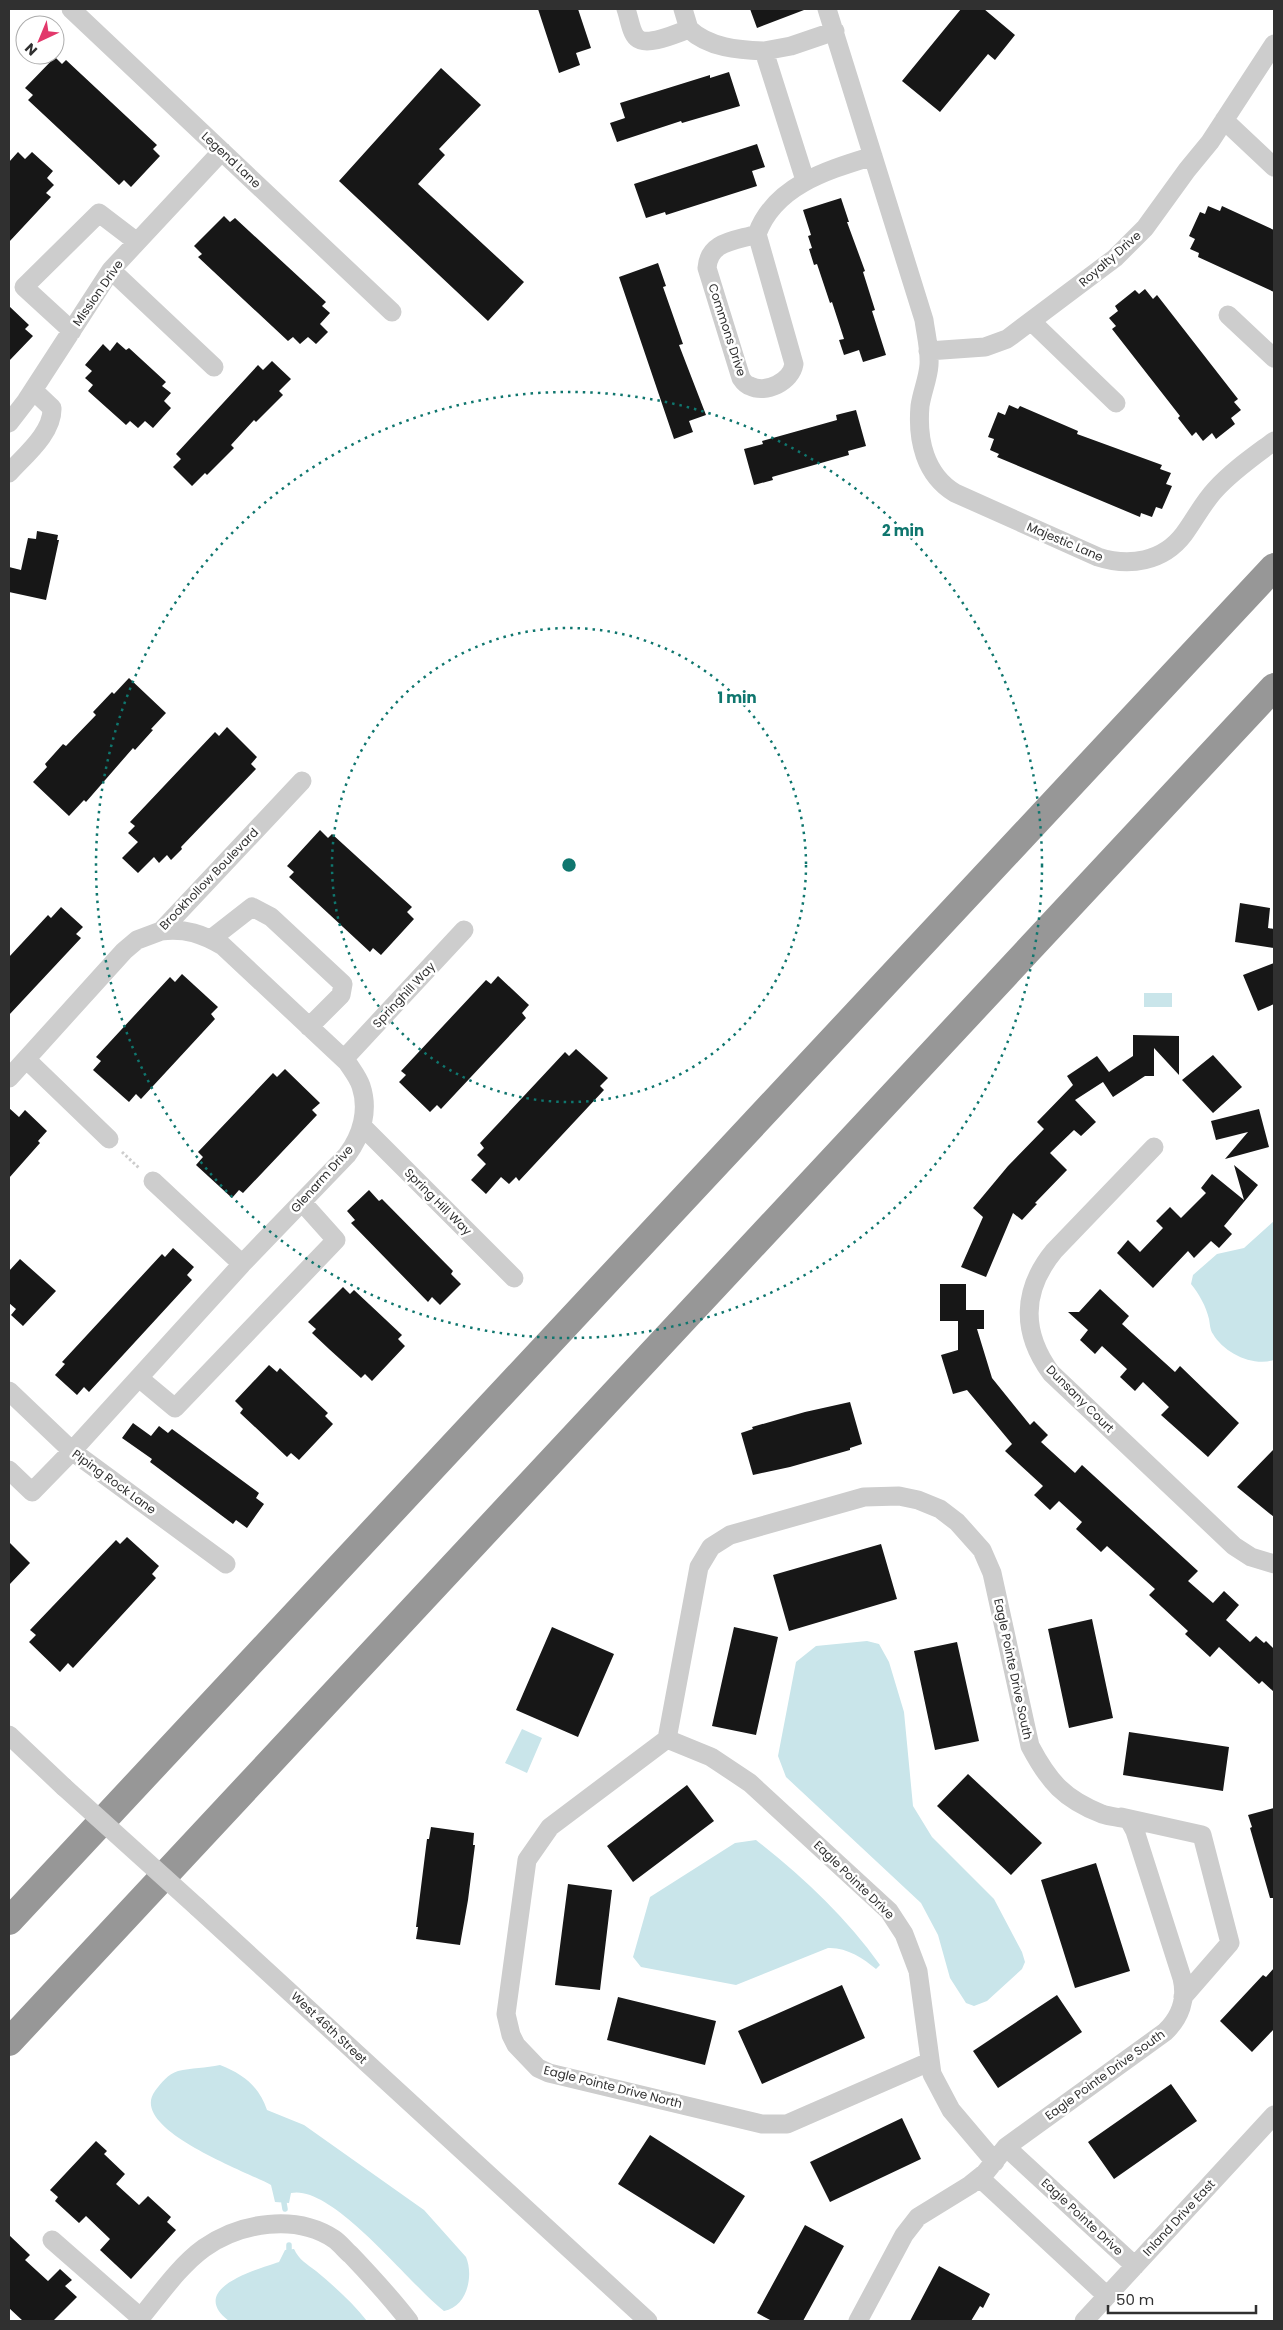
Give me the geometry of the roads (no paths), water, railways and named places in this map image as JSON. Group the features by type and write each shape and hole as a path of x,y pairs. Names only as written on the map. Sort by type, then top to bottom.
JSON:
{"highway":[{"path":"9,1921 1274,567"},
{"path":"9,2042 1274,687"}],"street":[{"name":"Legend Lane","path":"71,9 392,312"},
{"path":"626,9 634,34 645,42 690,29"},
{"path":"683,9 690,29 711,42 724,47 743,50 764,50 791,46 835,31"},
{"path":"827,9 924,320 928,351"},
{"name":"Royalty Drive","path":"928,351 985,347 1007,339 1102,268 1133,241 1163,204 1224,120 1274,44"},
{"path":"764,50 805,180"},
{"path":"1224,120 1274,167"},
{"name":"Mission Drive","path":"9,423 33,390 111,270 222,151"},
{"path":"757,234 764,221 780,201 805,180 822,172 874,156"},
{"path":"72,331 24,287 99,213 137,242"},
{"name":"Commons Drive","path":"757,234 794,364 792,372 785,380 761,388 748,386 741,378 707,268 708,257 714,248 757,234"},
{"path":"111,270 214,367"},
{"path":"1228,315 1274,358"},
{"path":"1032,322 1116,403"},
{"name":"Majestic Lane","path":"928,351 928,374 920,405 919,423 920,438 929,465 950,490 1098,557 1122,562 1148,560 1170,548 1184,534 1215,489 1233,472 1274,441"},
{"path":"9,473 46,430 52,417 52,408 33,390"},
{"name":"Brookhollow Boulevard","path":"9,1078 124,951 137,940 161,931 302,781"},
{"path":"211,939 252,907 271,917 343,984 341,995 309,1026"},
{"name":"Glenarm Drive","path":"9,1470 32,1492 72,1451 242,1264 347,1155 358,1138 362,1126 364,1101 361,1085 344,1059 223,946 211,939 181,930 161,931"},
{"name":"Springhill Way","path":"344,1059 464,930"},
{"path":"26,1059 109,1139"},
{"name":"Spring Hill Way","path":"362,1126 514,1278"},
{"name":"Dunsany Court","path":"1154,1147 1042,1267 1034,1284 1029,1302 1032,1334 1036,1348 1051,1373 1234,1546 1251,1557 1274,1564"},
{"path":"153,1181 242,1264"},
{"path":"139,1378 175,1408 336,1240 302,1202"},
{"name":"Piping Rock Lane","path":"9,1391 72,1451 226,1564"},
{"name":"Eagle Pointe Drive South","path":"668,1739 699,1567 711,1547 730,1535 864,1497 899,1496 918,1500 947,1514 971,1535 985,1555 992,1572 1030,1746 1043,1772 1062,1793 1078,1804 1104,1815 1121,1817 1133,1824 1182,1978 1183,1997 1180,2013 1164,2032 1006,2147 995,2162 970,2186 928,2210 913,2222 858,2321"},
{"name":"West 46th Street","path":"9,1735 648,2321"},
{"name":"Eagle Pointe Drive","path":"668,1739 711,1757 750,1783 889,1911 904,1934 918,1971 930,2062 942,2095 950,2110 995,2162"},
{"name":"Eagle Pointe Drive North","path":"668,1739 550,1827 527,1860 506,2008 511,2035 516,2044 538,2068 550,2073 762,2124 773,2125 787,2124 930,2062"},
{"path":"1121,1817 1202,1834 1230,1943 1183,1997"},
{"name":"Inland Drive East","path":"1084,2321 1274,2115"},
{"name":"Eagle Pointe Drive","path":"1006,2147 1135,2266"},
{"path":"980,2178 1107,2296"},
{"path":"52,2240 139,2319 204,2248 241,2230 274,2224 308,2228 335,2240 367,2271 408,2321"}],"water":[{"path":"1144,993 1172,993 1172,1007 1144,1007"},
{"path":"1274,1221 1274,1360 1257,1362 1240,1357 1218,1341 1211,1331 1208,1314 1204,1305 1191,1284 1193,1275 1217,1254 1244,1248"},
{"path":"867,1641 879,1644 889,1662 904,1712 913,1806 932,1837 994,1899 1022,1952 1025,1962 1022,1969 987,2001 974,2006 966,2003 950,1978 938,1935 921,1903 786,1777 778,1756 796,1662 816,1646"},
{"path":"522,1729 542,1738 527,1773 505,1763"},
{"path":"756,1840 790,1868 853,1930 880,1965 876,1969 854,1954 835,1948 828,1948 736,1985 641,1967 633,1957 650,1897 735,1843"},
{"path":"220,2065 236,2072 249,2082 260,2094 267,2110 304,2125 424,2210 466,2257 469,2281 467,2290 458,2304 444,2311 371,2239 328,2204 308,2194 291,2193 289,2203 275,2202 271,2185 194,2147 173,2134 158,2120 151,2105 155,2091 162,2082 174,2072"},
{"path":"294,2249 301,2259 343,2295 367,2321 229,2321 218,2310 216,2299 220,2290 242,2276 279,2262 285,2250"}],"waterway":[{"path":"284,2203 285,2209"},
{"path":"289,2245 289,2250"}]}
